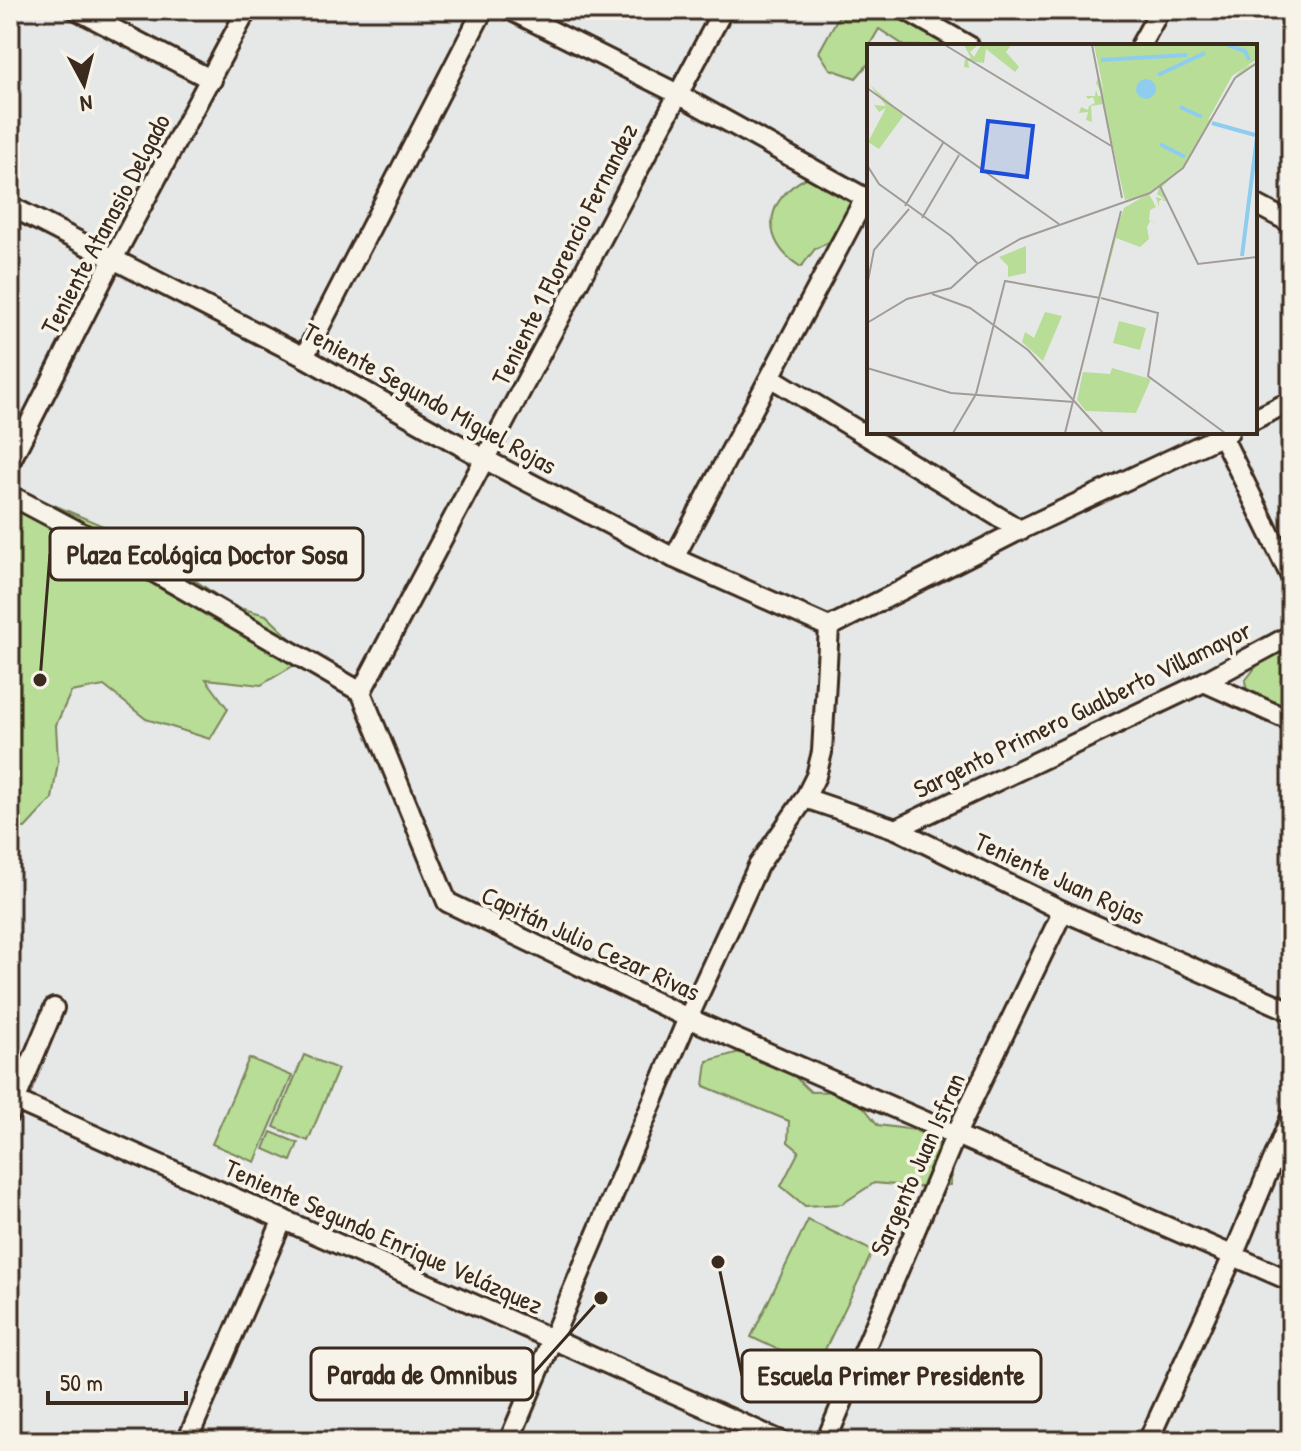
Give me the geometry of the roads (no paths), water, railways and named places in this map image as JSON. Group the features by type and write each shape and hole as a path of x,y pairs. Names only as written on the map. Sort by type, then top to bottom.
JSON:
{"street":[{"path":"77,10 212,80"},
{"name":"Teniente Atanasio Delgado","path":"10,462 113,259 247,10"},
{"path":"304,357 483,10"},
{"path":"510,10 676,93 867,199 674,558"},
{"name":"Teniente 1 Florencio Fernandez","path":"361,692 486,460 676,93 723,10"},
{"path":"906,10 966,44"},
{"path":"1141,44 1160,10"},
{"path":"1257,205 1291,223"},
{"name":"Teniente Segundo Miguel Rojas","path":"10,206 304,357 486,460 674,558 829,627"},
{"path":"772,378 1020,530"},
{"path":"1257,418 1291,401"},
{"path":"509,1441 688,1018 758,866 805,798 822,752 829,627 1020,530 1222,434"},
{"path":"1224,434 1291,577"},
{"path":"10,495 140,564 361,692"},
{"name":"Sargento Primero Gualberto Villamayor","path":"896,829 1204,682 1291,635"},
{"path":"1204,682 1291,721"},
{"name":"Capitán Julio Cezar Rivas","path":"361,692 435,881 447,902 688,1018 1291,1281"},
{"name":"Teniente Juan Rojas","path":"805,798 896,829 1063,911 1291,1011"},
{"name":"Sargento Juan Isfran","path":"826,1441 956,1134 1063,911"},
{"path":"12,1104 54,1008"},
{"name":"Teniente Segundo Enrique Velázquez","path":"12,1104 283,1219 781,1441"},
{"path":"1148,1441 1233,1256 1291,1117"},
{"path":"187,1441 283,1219"}],"place":[{"name":"Plaza Ecológica Doctor Sosa","path":"40,680"},
{"name":"Escuela Primer Presidente","path":"718,1262"},
{"name":"Parada de Omnibus","path":"601,1298"}]}
